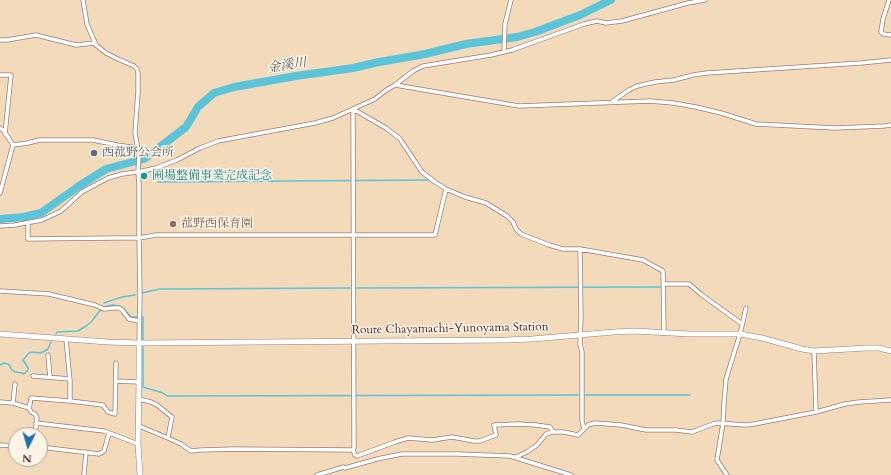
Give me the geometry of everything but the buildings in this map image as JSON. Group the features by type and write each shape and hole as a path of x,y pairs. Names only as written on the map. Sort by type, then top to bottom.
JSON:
{"main road":[{"name":"Route Chayamachi-Yunoyama Station","path":"0,334 142,343 506,340 614,332 740,334 814,351 879,348 891,351"},
{"path":"140,475 138,426 142,343"}],"street":[{"path":"83,0 88,24 95,43 106,53 131,64 137,69 138,92 134,133 138,149 139,320 142,343"},
{"path":"504,50 505,24 511,0"},
{"path":"0,226 42,220 61,211 82,192 108,178 138,170 156,168 173,162 200,148 218,141 315,123 333,118 375,99 413,71 423,66 491,56 504,50 512,50 584,24 597,21 606,23 622,21 704,0"},
{"path":"889,0 883,19 881,32 883,34 891,35"},
{"path":"0,40 36,35 76,45 95,43"},
{"path":"612,102 637,86 674,80 693,75 891,60"},
{"path":"0,76 11,75 5,134"},
{"path":"395,85 519,106 650,101 696,107 756,124 835,128 891,125"},
{"path":"353,109 353,450 355,455 357,456 408,438 432,440 452,438 477,442 496,435 494,425 536,425 550,427 553,432"},
{"path":"353,109 386,128 400,139 422,172 446,189 465,197 486,203 508,216 521,234 549,246 563,249 580,249 643,260 664,271 664,333"},
{"path":"0,128 13,145"},
{"path":"13,145 20,145 39,140 94,140 138,149"},
{"path":"0,193 13,145"},
{"path":"28,223 28,239 139,238 156,235 435,235 446,189"},
{"path":"580,249 582,420 584,429"},
{"path":"664,284 689,284 742,324"},
{"path":"0,291 48,294 95,305 104,309 119,308 129,319 139,320"},
{"path":"727,475 717,460 723,423 726,379 740,334 746,308"},
{"path":"66,339 70,379 70,401"},
{"path":"814,351 816,412"},
{"path":"48,355 50,377"},
{"path":"28,408 31,398 103,405 108,412 115,414 116,363"},
{"path":"33,376 70,379"},
{"path":"116,381 139,382"},
{"path":"13,403 15,384"},
{"path":"139,399 151,402 172,417 168,438"},
{"path":"514,457 527,452 537,445 546,434 563,432 578,435 588,426 595,423 621,425 646,430 676,430 692,432 713,424 754,424 816,412 846,404 891,400"},
{"path":"0,402 13,403 28,408 37,418 36,427"},
{"path":"36,423 104,431 138,444"},
{"path":"138,426 181,444 191,451 353,450"},
{"path":"48,448 100,454 104,451 109,433"},
{"path":"84,474 86,452"},
{"path":"317,475 344,467 402,454 514,457 532,464 571,475"}],"waterway":[{"name":"金溪川","path":"0,219 24,217 41,213 106,169 144,159 186,127 198,107 214,93 234,87 353,68 425,54 466,44 517,37 535,32 580,15 611,0"},
{"path":"158,182 428,180"},
{"path":"356,288 661,287"},
{"path":"142,293 160,289 350,288"},
{"path":"104,303 122,297 135,295"},
{"path":"56,334 57,332 78,331 91,322 103,307 112,305 123,308 131,317 143,317 143,387 163,393 167,396 578,395"},
{"path":"0,365 4,363 8,364 15,372 24,374 28,368 23,360 29,353 41,353 48,349 51,342"},
{"path":"584,395 690,395"}],"place":[{"name":"西菰野公会所","path":"94,153"},
{"name":"圃場整備事業完成記念","path":"144,176"},
{"name":"菰野西保育園","path":"173,224"}]}
